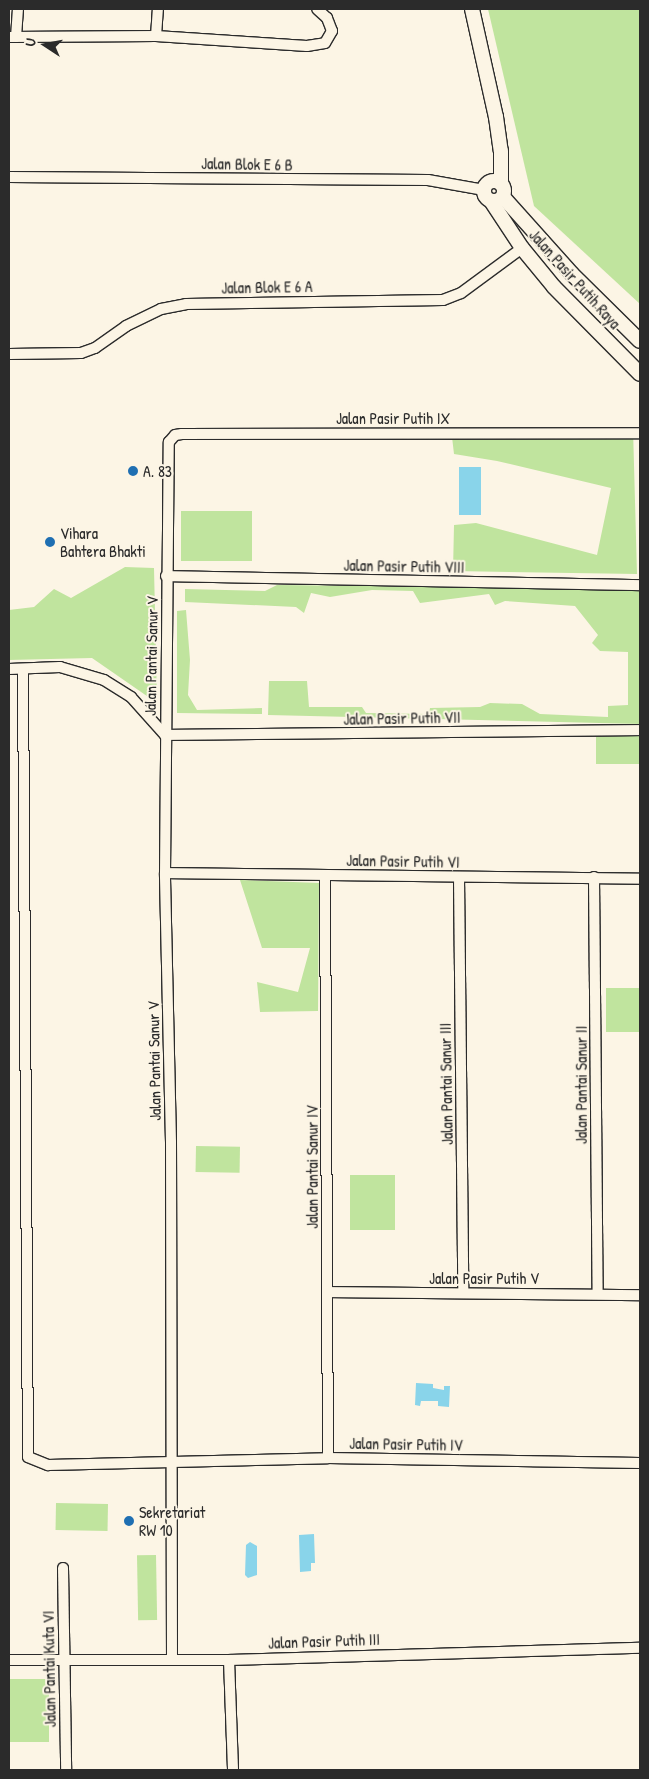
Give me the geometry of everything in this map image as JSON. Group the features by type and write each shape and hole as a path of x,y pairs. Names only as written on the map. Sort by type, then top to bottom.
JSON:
{"street":[{"path":"18,9 13,37 156,36 308,46 325,43 332,31 327,18 317,9"},
{"path":"156,36 158,9"},
{"path":"472,9 499,134 495,193"},
{"name":"Jalan Blok E 6 B","path":"9,178 428,180 495,193"},
{"name":"Jalan Pasir Putih Raya","path":"495,193 522,248 580,315 640,374"},
{"name":"Jalan Pasir Putih Raya","path":"495,193 640,341"},
{"name":"Jalan Blok E 6 A","path":"9,354 81,353 95,348 126,326 161,309 186,304 443,300 461,293 522,248"},
{"path":"580,315 595,296"},
{"name":"Jalan Pasir Putih IX","path":"169,462 168,442 175,435 182,434 640,433"},
{"name":"Jalan Pantai Sanur V","path":"169,462 166,576 165,873 172,1463 172,1660"},
{"name":"Jalan Pasir Putih VIII","path":"166,576 640,585"},
{"path":"9,669 60,667 104,680 131,697 165,735"},
{"name":"Jalan Pasir Putih IV","path":"23,669 28,1457 48,1465 328,1458 640,1463"},
{"name":"Jalan Pasir Putih VII","path":"165,735 640,730"},
{"name":"Jalan Pasir Putih VI","path":"165,873 640,878"},
{"name":"Jalan Pantai Sanur IV","path":"325,875 328,1458"},
{"name":"Jalan Pantai Sanur III","path":"459,877 463,1292"},
{"name":"Jalan Pantai Sanur II","path":"594,877 598,1294"},
{"name":"Jalan Pasir Putih V","path":"328,1292 640,1295"},
{"name":"Jalan Pantai Kuta VI","path":"63,1568 66,1770"},
{"name":"Jalan Pasir Putih III","path":"9,1660 228,1660 640,1648"},
{"path":"228,1660 233,1770"}],"green space":[{"path":"488,9 640,9 640,304 534,206"},
{"path":"633,428 637,574 453,571 454,525 476,523 597,555 611,488 497,461 454,454 452,437"},
{"path":"181,511 252,511 252,561 181,561"},
{"path":"125,567 154,568 157,703 92,658 9,660 9,610 34,607 54,589 71,598"},
{"path":"277,585 640,589 640,724 268,715 269,681 307,681 309,707 362,707 366,713 429,714 430,708 480,707 490,703 522,704 540,714 608,717 608,706 628,705 628,652 600,651 592,643 598,635 575,606 505,601 495,605 489,594 420,603 413,591 372,590 330,597 311,593 304,613 296,607 185,602 185,589 265,591"},
{"path":"186,610 190,660 188,695 197,710 262,708 262,714 177,713 177,611"},
{"path":"596,735 640,735 640,764 596,764"},
{"path":"240,880 319,883 318,1011 260,1012 257,982 298,992 310,948 262,948"},
{"path":"606,988 640,988 640,1032 606,1032"},
{"path":"196,1146 240,1147 240,1173 196,1172"},
{"path":"350,1175 395,1175 395,1230 350,1230"},
{"path":"56,1503 108,1504 108,1531 56,1530"},
{"path":"137,1555 156,1555 157,1620 138,1620"},
{"path":"9,1679 49,1679 49,1742 9,1742"}],"water":[{"path":"459,467 481,467 481,515 459,515"},
{"path":"416,1383 433,1384 433,1388 444,1390 444,1386 450,1386 449,1407 438,1406 438,1401 421,1401 420,1406 415,1405"},
{"path":"314,1534 315,1563 311,1563 311,1571 300,1572 299,1535"},
{"path":"250,1542 257,1546 257,1575 248,1578 245,1575 246,1545"}],"place":[{"name":"A. 83","path":"133,471"},
{"name":"Vihara Bahtera Bhakti","path":"50,542"},
{"name":"Sekretariat RW 10","path":"129,1521"}]}
